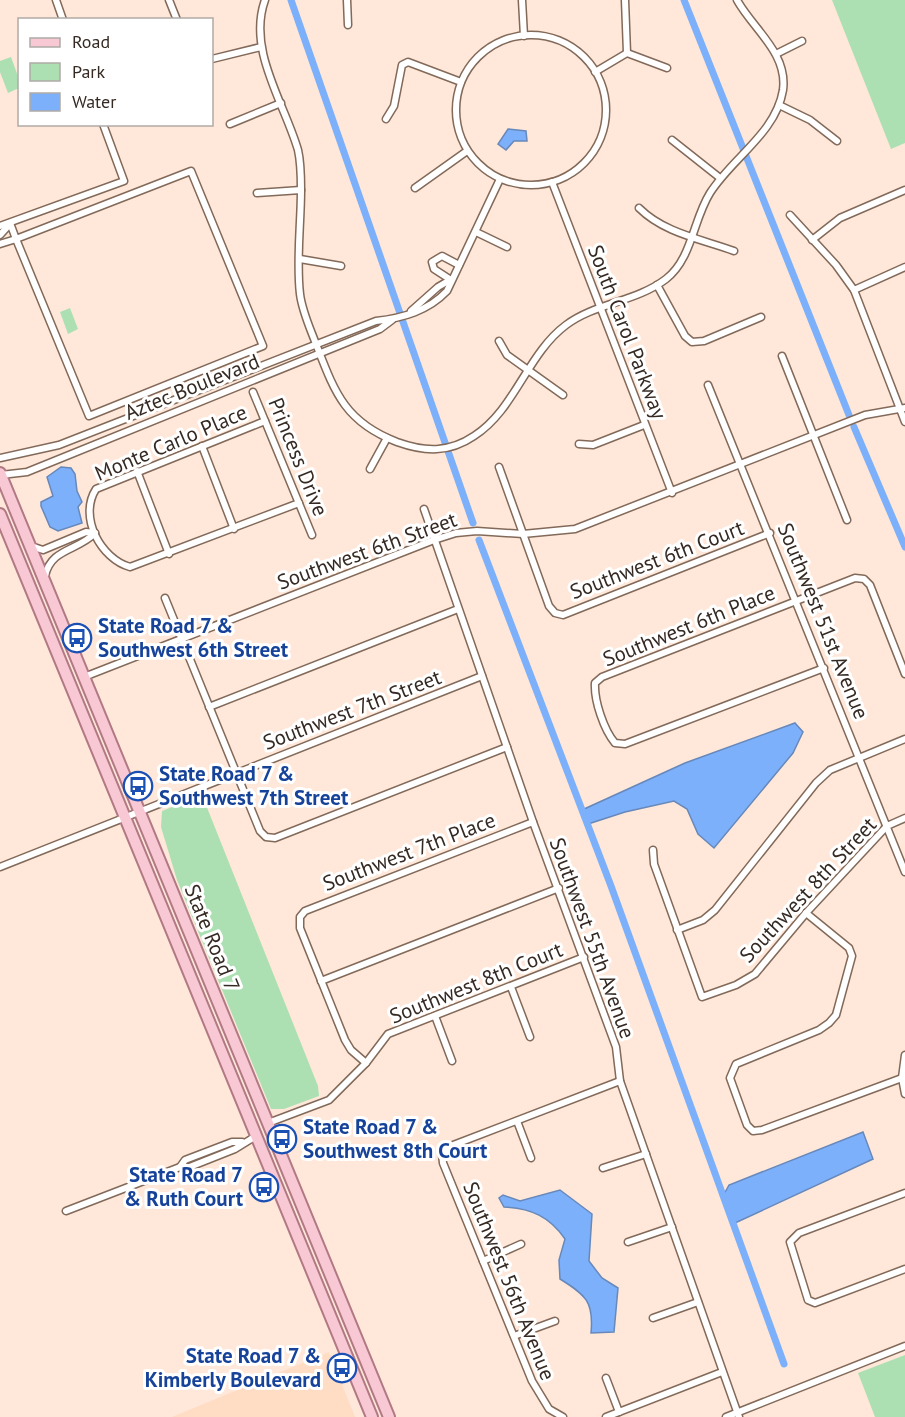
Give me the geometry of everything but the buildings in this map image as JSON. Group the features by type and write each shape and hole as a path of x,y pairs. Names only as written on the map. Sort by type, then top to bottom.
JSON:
{"main road":[{"name":"State Road 7","path":"0,474 388,1417"},
{"path":"0,486 10,497"},
{"name":"State Road 7","path":"0,514 372,1417"},
{"path":"59,658 72,673 84,676"},
{"path":"241,1101 255,1119 268,1124"},
{"path":"256,1136 270,1142 278,1150"},
{"path":"308,1262 324,1287 339,1296"}],"street":[{"path":"56,0 62,18"},
{"path":"169,0 176,18"},
{"path":"265,0 260,18 261,47 300,160 300,297 320,353 345,408 363,424 387,438 415,448 437,450 472,438 490,423 558,332 576,318 657,285 678,267 703,205 720,178 749,147 780,105 783,79 776,54 737,0"},
{"path":"346,0 348,25"},
{"path":"522,0 524,36"},
{"path":"625,0 627,53"},
{"path":"524,36 545,37 565,44 582,56 596,72 606,104 601,138 582,166 552,182 525,185 500,179 487,172 467,151 456,123 456,102 461,82 471,65 486,50 504,40 524,36"},
{"path":"776,54 802,41"},
{"path":"213,59 261,47"},
{"path":"596,72 627,53"},
{"path":"627,53 667,68"},
{"path":"386,119 394,106 402,64 408,62 461,82"},
{"path":"230,124 281,103"},
{"path":"780,105 810,120 837,141"},
{"path":"0,226 124,181 104,126"},
{"path":"672,140 720,178"},
{"path":"415,188 467,151"},
{"path":"0,244 16,239 191,171 263,346 89,416 16,239 10,223"},
{"name":"Aztec Boulevard","path":"0,458 58,445 376,321 393,319 433,304 447,291 500,179"},
{"name":"South Carol Parkway","path":"552,182 672,493"},
{"path":"257,193 301,190"},
{"path":"812,240 840,218 905,190"},
{"path":"639,208 650,219 734,250"},
{"path":"790,215 836,265 854,290 902,408 905,422"},
{"path":"0,235 10,223"},
{"path":"476,232 507,247"},
{"path":"451,280 434,269 432,261 442,256 459,264"},
{"path":"300,259 341,266"},
{"path":"854,290 905,267"},
{"path":"657,285 685,336 692,342 704,341 761,317"},
{"name":"Aztec Boulevard","path":"0,474 27,472 380,329 393,319"},
{"path":"499,341 507,356 529,369 563,395"},
{"path":"782,356 847,520"},
{"path":"269,363 274,372"},
{"name":"Southwest 51st Avenue","path":"708,384 798,600 905,872"},
{"name":"Princess Drive","path":"253,392 312,535"},
{"name":"Southwest 6th Street","path":"84,676 434,540 456,533 477,531 523,534 575,530 865,415 902,408"},
{"name":"Monte Carlo Place","path":"95,533 90,505 96,489 265,421"},
{"path":"579,444 593,445 644,425"},
{"path":"370,469 387,438"},
{"path":"202,446 234,529"},
{"path":"499,467 523,534"},
{"path":"137,471 169,554"},
{"path":"95,533 100,544 121,565 130,567 299,503"},
{"name":"Southwest 55th Avenue","path":"423,509 533,822 616,1047 620,1081 738,1415"},
{"path":"30,546 43,550 86,532 95,533"},
{"path":"44,579 50,560 57,554 88,540 95,533"},
{"name":"Southwest 6th Court","path":"523,534 549,606 555,613 563,615 770,533"},
{"name":"Southwest 6th Place","path":"824,668 625,744 615,743 610,737 594,692 595,683 602,677 855,578 864,579 870,585 905,674"},
{"path":"165,598 260,831 266,837 275,838 507,747"},
{"path":"209,707 458,609"},
{"name":"Southwest 7th Street","path":"0,867 482,676"},
{"path":"653,850 654,864 677,930 703,920 715,910 830,770 905,740"},
{"name":"Southwest 8th Street","path":"677,930 702,997 736,985 755,974 806,913 887,826 905,818"},
{"name":"Southwest 7th Place","path":"321,981 300,928 300,917 305,911 533,822"},
{"path":"366,1063 351,1050 321,981 559,888"},
{"path":"806,913 849,948 852,956 836,1015 819,1030 736,1064 730,1078 747,1125 753,1131 762,1130 902,1078"},
{"name":"Southwest 8th Court","path":"268,1124 329,1100 366,1063 388,1034 584,957"},
{"path":"511,987 530,1037"},
{"path":"435,1016 452,1061"},
{"path":"905,1055 902,1078 905,1094"},
{"path":"531,1158 517,1121 620,1081"},
{"name":"Southwest 56th Avenue","path":"517,1121 448,1147 442,1154 443,1163 540,1399 560,1416"},
{"path":"66,1211 180,1167 185,1160 232,1142 242,1142 256,1136"},
{"path":"603,1168 645,1154"},
{"path":"905,1193 799,1233 790,1242 808,1300 815,1303 905,1269"},
{"path":"628,1242 672,1227"},
{"path":"483,1261 521,1244"},
{"path":"653,1318 698,1302"},
{"path":"514,1336 555,1321"},
{"path":"726,1417 738,1415 905,1346"},
{"path":"606,1417 722,1372"},
{"path":"606,1378 619,1412"}],"shaded area":[{"path":"329,1352 355,1417 172,1417"}],"green space":[{"path":"832,0 905,0 905,143 891,149"},
{"path":"11,57 18,76 18,88 8,93 0,72 0,61"},
{"path":"70,308 78,329 68,334 60,312"},
{"path":"202,795 318,1086 319,1096 284,1109 271,1109 177,880 161,827 162,811"},
{"path":"905,1355 905,1417 875,1417 858,1373"}],"water":[{"path":"508,129 526,131 527,141 514,141 506,150 498,144"},
{"path":"61,467 71,468 75,474 77,491 82,502 78,507 82,523 58,531 50,527 41,502 53,496 47,477"},
{"path":"795,723 803,732 793,753 714,848 698,834 687,809 674,801 625,812 588,824 582,810 685,763"},
{"path":"863,1132 873,1159 733,1224 723,1196 729,1185"},
{"path":"560,1190 592,1214 589,1261 602,1278 618,1288 614,1332 591,1333 591,1314 586,1300 560,1279 559,1260 565,1239 559,1231 539,1215 523,1209 504,1207 499,1198 503,1195 520,1201"}],"waterway":[{"path":"291,0 473,523"},
{"path":"684,0 849,415"},
{"path":"854,427 905,547"},
{"path":"479,540 611,886 784,1364"}],"place":[{"name":"State Road 7 & Southwest 6th Street","path":"77,638"},
{"name":"State Road 7 & Southwest 7th Street","path":"138,786"},
{"name":"State Road 7 & Southwest 8th Court","path":"282,1139"},
{"name":"State Road 7 & Ruth Court","path":"264,1187"},
{"name":"State Road 7 & Kimberly Boulevard","path":"342,1368"}]}
